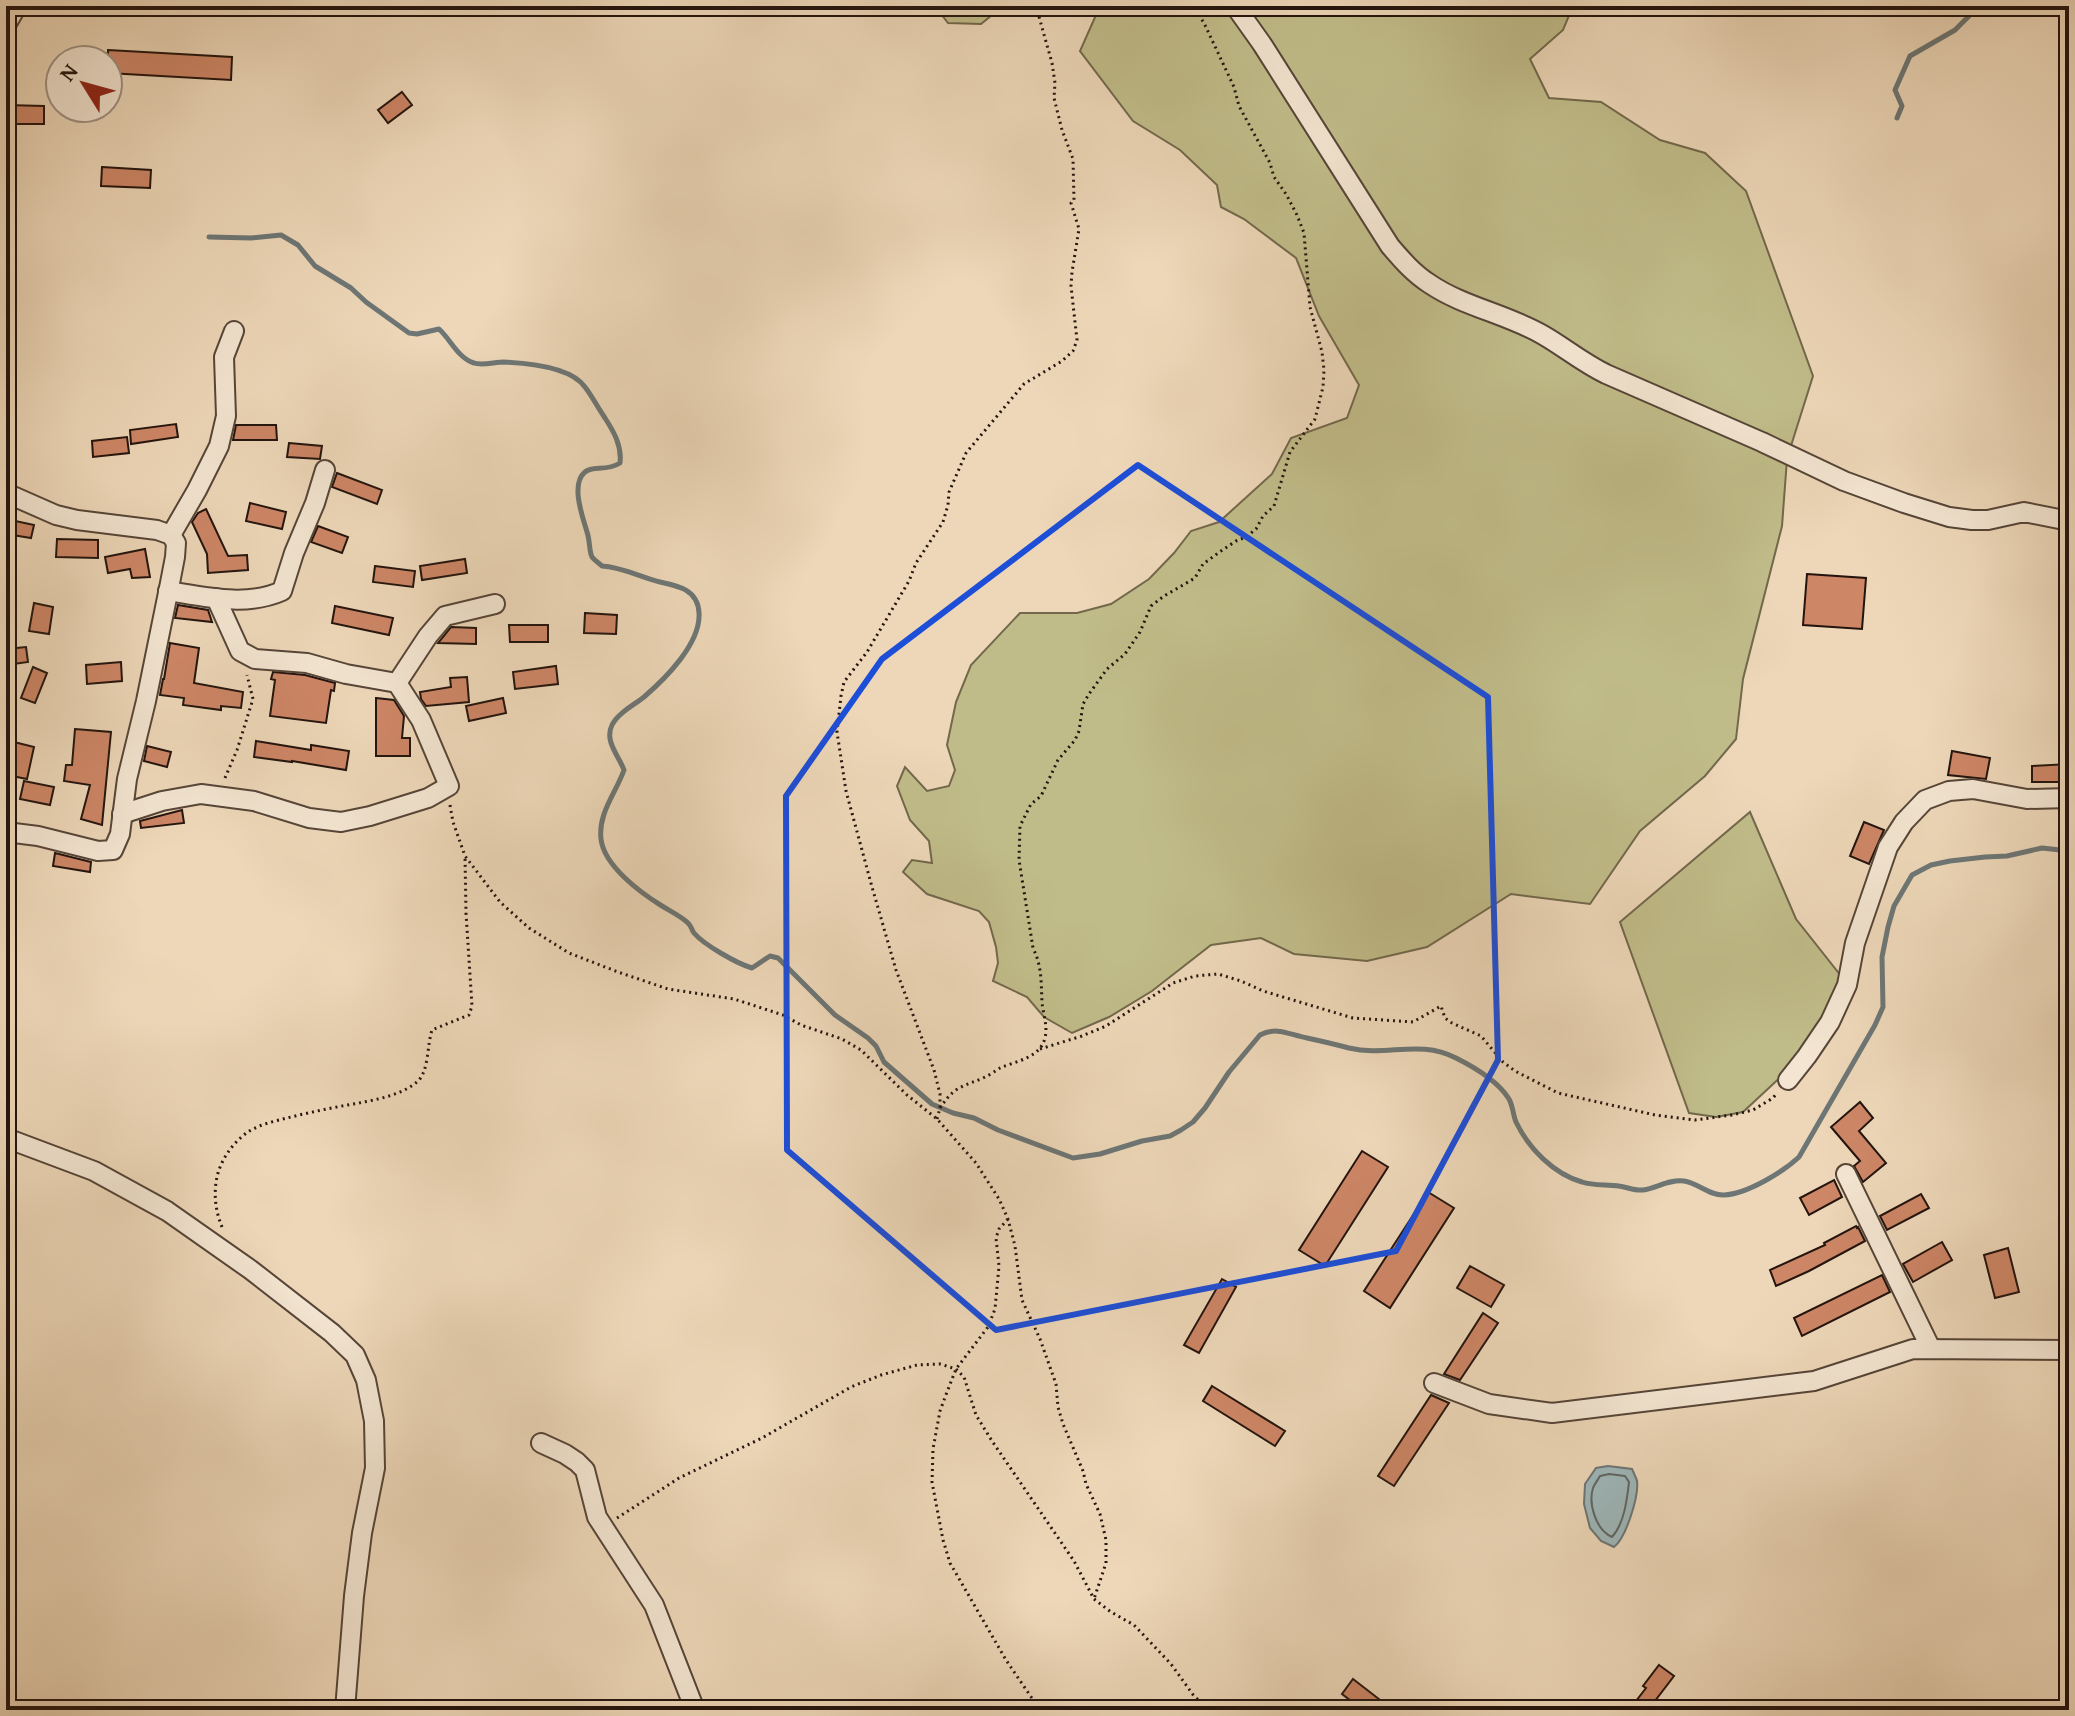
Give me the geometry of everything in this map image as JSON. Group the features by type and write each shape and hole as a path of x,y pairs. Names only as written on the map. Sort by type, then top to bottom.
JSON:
{"street":[{"path":"6,25 17,6"},
{"path":"1235,6 1390,246 1431,285 1454,298 1543,335 1606,374 1844,481 1949,517 1988,520 2024,512 2069,521"},
{"path":"171,535 219,446 226,416 224,357 234,331"},
{"path":"168,591 227,600 266,598 282,591 325,470"},
{"path":"6,493 56,515 157,530 171,535 176,543 146,701 127,779 120,834 113,850 98,851 38,836 6,832"},
{"path":"122,814 162,801 201,794 254,801 309,818 341,822 428,798 449,786 421,720 397,683 307,663 255,659 240,651 216,598"},
{"path":"397,683 445,616 495,604"},
{"path":"1788,1080 1830,1022 1847,985 1855,943 1888,847 1904,822 1925,800 1949,791 1973,789 2027,799 2069,798"},
{"path":"6,1138 94,1171 167,1211 251,1270 332,1333 355,1355 366,1380 374,1421 375,1468 354,1596 345,1710"},
{"path":"1846,1174 1931,1349"},
{"path":"1434,1383 1489,1404 1552,1413 1814,1381 1913,1349 2069,1350"},
{"path":"541,1443 565,1454 585,1470 597,1517 654,1605 695,1710"}],"path":[{"path":"937,1119 940,1094 934,1070 896,970 851,810 839,748 839,714 844,682 867,652 909,581 916,563 943,522 949,492 966,453 1024,384 1062,361 1073,351 1077,340 1071,286 1079,229 1071,203 1074,200 1073,159 1054,98 1052,63 1036,6"},
{"path":"1037,1051 1044,1043 1046,1031 1042,980 1033,948 1021,872 1020,826 1031,804 1041,796 1058,760 1075,740 1083,704 1107,669 1125,654 1140,632 1151,606 1195,578 1203,564 1256,529 1263,516 1274,506 1290,452 1315,419 1323,387 1322,352 1310,307 1304,233 1239,106 1234,87 1193,6"},
{"path":"218,796 253,699 240,651"},
{"path":"449,786 453,822 465,856 485,885 513,916 529,928 569,953 618,972 668,989 734,999 842,1039 861,1050 937,1119 976,1163 1008,1219 1022,1300 1056,1384 1063,1424 1100,1514 1106,1540 1106,1563 1094,1599"},
{"path":"225,1234 218,1216 216,1180 221,1160 235,1144 251,1130 269,1123 403,1092 420,1080 432,1030 469,1015 472,1006 465,856"},
{"path":"940,1108 957,1090 1037,1051 1106,1026 1173,983 1195,976 1218,974 1353,1018 1413,1022 1441,1006 1445,1018 1481,1036 1503,1062 1534,1082 1558,1093 1655,1115 1695,1120 1753,1110 1773,1098 1788,1080"},
{"path":"1008,1219 996,1238 999,1266 995,1309 988,1327 956,1369 940,1411 933,1449 932,1482 950,1563 1006,1660 1040,1710"},
{"path":"603,1526 679,1478 730,1455 851,1387 917,1365 940,1364 956,1369 964,1377 976,1415 1074,1561 1094,1599 1134,1625 1171,1664 1194,1696 1210,1710"}],"highlighted area":[{"path":"1138,465 1488,697 1498,1060 1396,1251 996,1330 787,1150 786,796 882,659"}],"shaded area":[{"path":"935,6 1003,6 981,24 948,23"},
{"path":"1100,6 1227,6 1430,293 1476,317 1535,335 1787,459 1782,526 1743,679 1736,739 1705,776 1640,831 1590,904 1511,894 1427,947 1367,961 1294,954 1261,938 1211,945 1152,991 1109,1017 1072,1033 1044,1017 1027,997 993,981 998,963 996,947 989,922 979,911 927,894 903,872 912,860 932,863 929,841 910,820 897,786 905,767 927,791 949,786 955,770 947,745 956,702 971,665 1020,613 1077,613 1111,604 1149,579 1191,531 1219,522 1272,474 1291,438 1347,418 1359,385 1319,316 1296,258 1244,219 1221,207 1217,185 1180,150 1133,121 1080,51"},
{"path":"1240,6 1573,6 1563,30 1530,59 1549,98 1601,102 1660,140 1705,153 1746,191 1813,376 1790,449 1602,366 1430,279 1396,246"},
{"path":"1750,812 1796,919 1841,976 1831,1011 1787,1071 1743,1112 1716,1117 1689,1113 1620,922"}],"water":[{"path":"1596,1468 1632,1469 1637,1481 1631,1516 1614,1547 1601,1541 1590,1528 1584,1504 1585,1484"}],"building":[{"path":"124,51 232,57 231,80 124,74"},
{"path":"402,92 412,105 388,123 378,110"},
{"path":"6,105 44,106 44,124 6,124"},
{"path":"102,167 151,170 150,188 101,186"},
{"path":"176,424 178,437 131,444 130,430"},
{"path":"236,425 276,425 277,440 233,440"},
{"path":"127,437 129,453 93,457 92,441"},
{"path":"289,443 322,446 320,459 287,457"},
{"path":"337,473 382,490 377,504 332,487"},
{"path":"250,503 286,512 282,529 246,521"},
{"path":"206,509 228,556 247,555 248,570 208,573 207,554 192,522 198,513"},
{"path":"6,519 34,525 31,538 6,534"},
{"path":"318,526 348,537 342,553 311,542"},
{"path":"57,539 98,540 98,558 56,557"},
{"path":"145,549 150,577 132,578 130,569 108,573 105,557"},
{"path":"465,559 467,573 422,580 420,566"},
{"path":"375,566 415,571 413,587 373,582"},
{"path":"1807,574 1866,578 1862,629 1803,625"},
{"path":"34,603 53,607 49,634 29,631"},
{"path":"178,605 208,610 212,622 175,618"},
{"path":"335,606 393,618 389,635 332,623"},
{"path":"585,613 617,615 616,634 584,633"},
{"path":"509,625 548,625 548,642 510,642"},
{"path":"451,627 476,628 476,644 438,643"},
{"path":"170,643 199,648 194,683 243,692 241,708 221,706 221,710 183,705 184,698 160,695"},
{"path":"26,647 28,662 6,665 6,649"},
{"path":"121,662 122,681 87,684 86,665"},
{"path":"556,666 558,684 515,689 513,672"},
{"path":"33,667 47,673 35,703 21,698"},
{"path":"273,672 305,675 335,683 326,723 270,716 275,680 271,679"},
{"path":"467,677 469,702 426,706 421,699 420,692 451,687 450,678"},
{"path":"376,698 394,700 404,716 402,738 410,738 410,756 376,756"},
{"path":"503,698 506,713 469,721 466,706"},
{"path":"75,729 111,732 102,825 81,819 90,785 64,781 66,765 72,765"},
{"path":"6,740 34,747 27,779 7,775 10,762 6,761"},
{"path":"256,741 311,750 311,745 349,751 346,770 254,757"},
{"path":"147,746 171,752 167,767 144,761"},
{"path":"1952,751 1990,758 1986,779 1948,775"},
{"path":"2069,764 2069,782 2032,782 2032,766"},
{"path":"24,781 54,787 50,805 20,799"},
{"path":"182,810 184,823 141,828 140,821"},
{"path":"1864,822 1884,830 1869,864 1850,856"},
{"path":"55,853 91,862 90,872 53,866"},
{"path":"1860,1102 1873,1118 1859,1131 1886,1163 1863,1182 1854,1166 1860,1161 1831,1127"},
{"path":"1362,1151 1388,1167 1325,1266 1299,1250"},
{"path":"1834,1180 1842,1197 1809,1215 1800,1198"},
{"path":"1428,1192 1454,1208 1390,1308 1364,1291"},
{"path":"1921,1194 1929,1208 1887,1230 1880,1216"},
{"path":"1856,1226 1865,1241 1776,1286 1770,1270 1825,1245"},
{"path":"1942,1242 1952,1260 1913,1282 1903,1264"},
{"path":"2008,1248 2019,1292 1995,1298 1984,1255"},
{"path":"1470,1266 1504,1285 1491,1307 1457,1288"},
{"path":"1882,1275 1890,1292 1802,1336 1794,1318"},
{"path":"1222,1279 1236,1287 1199,1353 1184,1345"},
{"path":"1483,1313 1498,1323 1460,1380 1444,1374"},
{"path":"1212,1386 1285,1431 1275,1446 1203,1401"},
{"path":"1431,1395 1449,1403 1394,1486 1378,1476"},
{"path":"1659,1665 1674,1676 1648,1710 1636,1701"},
{"path":"1353,1679 1393,1710 1363,1710 1342,1694"}],"waterway":[{"path":"1897,118 1902,106 1895,90 1910,56 1955,30 1971,14 1986,6"},
{"path":"209,237 281,235 298,245 315,266 351,288 409,333 439,329 468,361 548,367 570,375 585,387 614,434 620,457 620,463 615,466 585,472 578,484 592,557 602,566 686,590 695,599 699,613 694,636 672,670 612,725 611,743 624,770 602,820 601,839 609,859 634,886 685,920 699,938 722,954 752,968 770,956 778,958 835,1015 868,1038 884,1062 932,1104 1073,1158 1170,1136 1181,1130 1205,1108 1229,1072 1260,1035 1278,1031 1349,1048 1429,1050 1456,1058 1499,1086 1510,1102 1521,1132 1543,1159 1562,1173 1582,1182 1640,1190 1684,1181 1719,1195 1743,1191 1784,1169 1799,1157 1875,1025 1883,1007 1882,957 1888,927 1894,906 1912,875 1931,865 1950,861 2007,856 2042,848 2069,851"}]}
